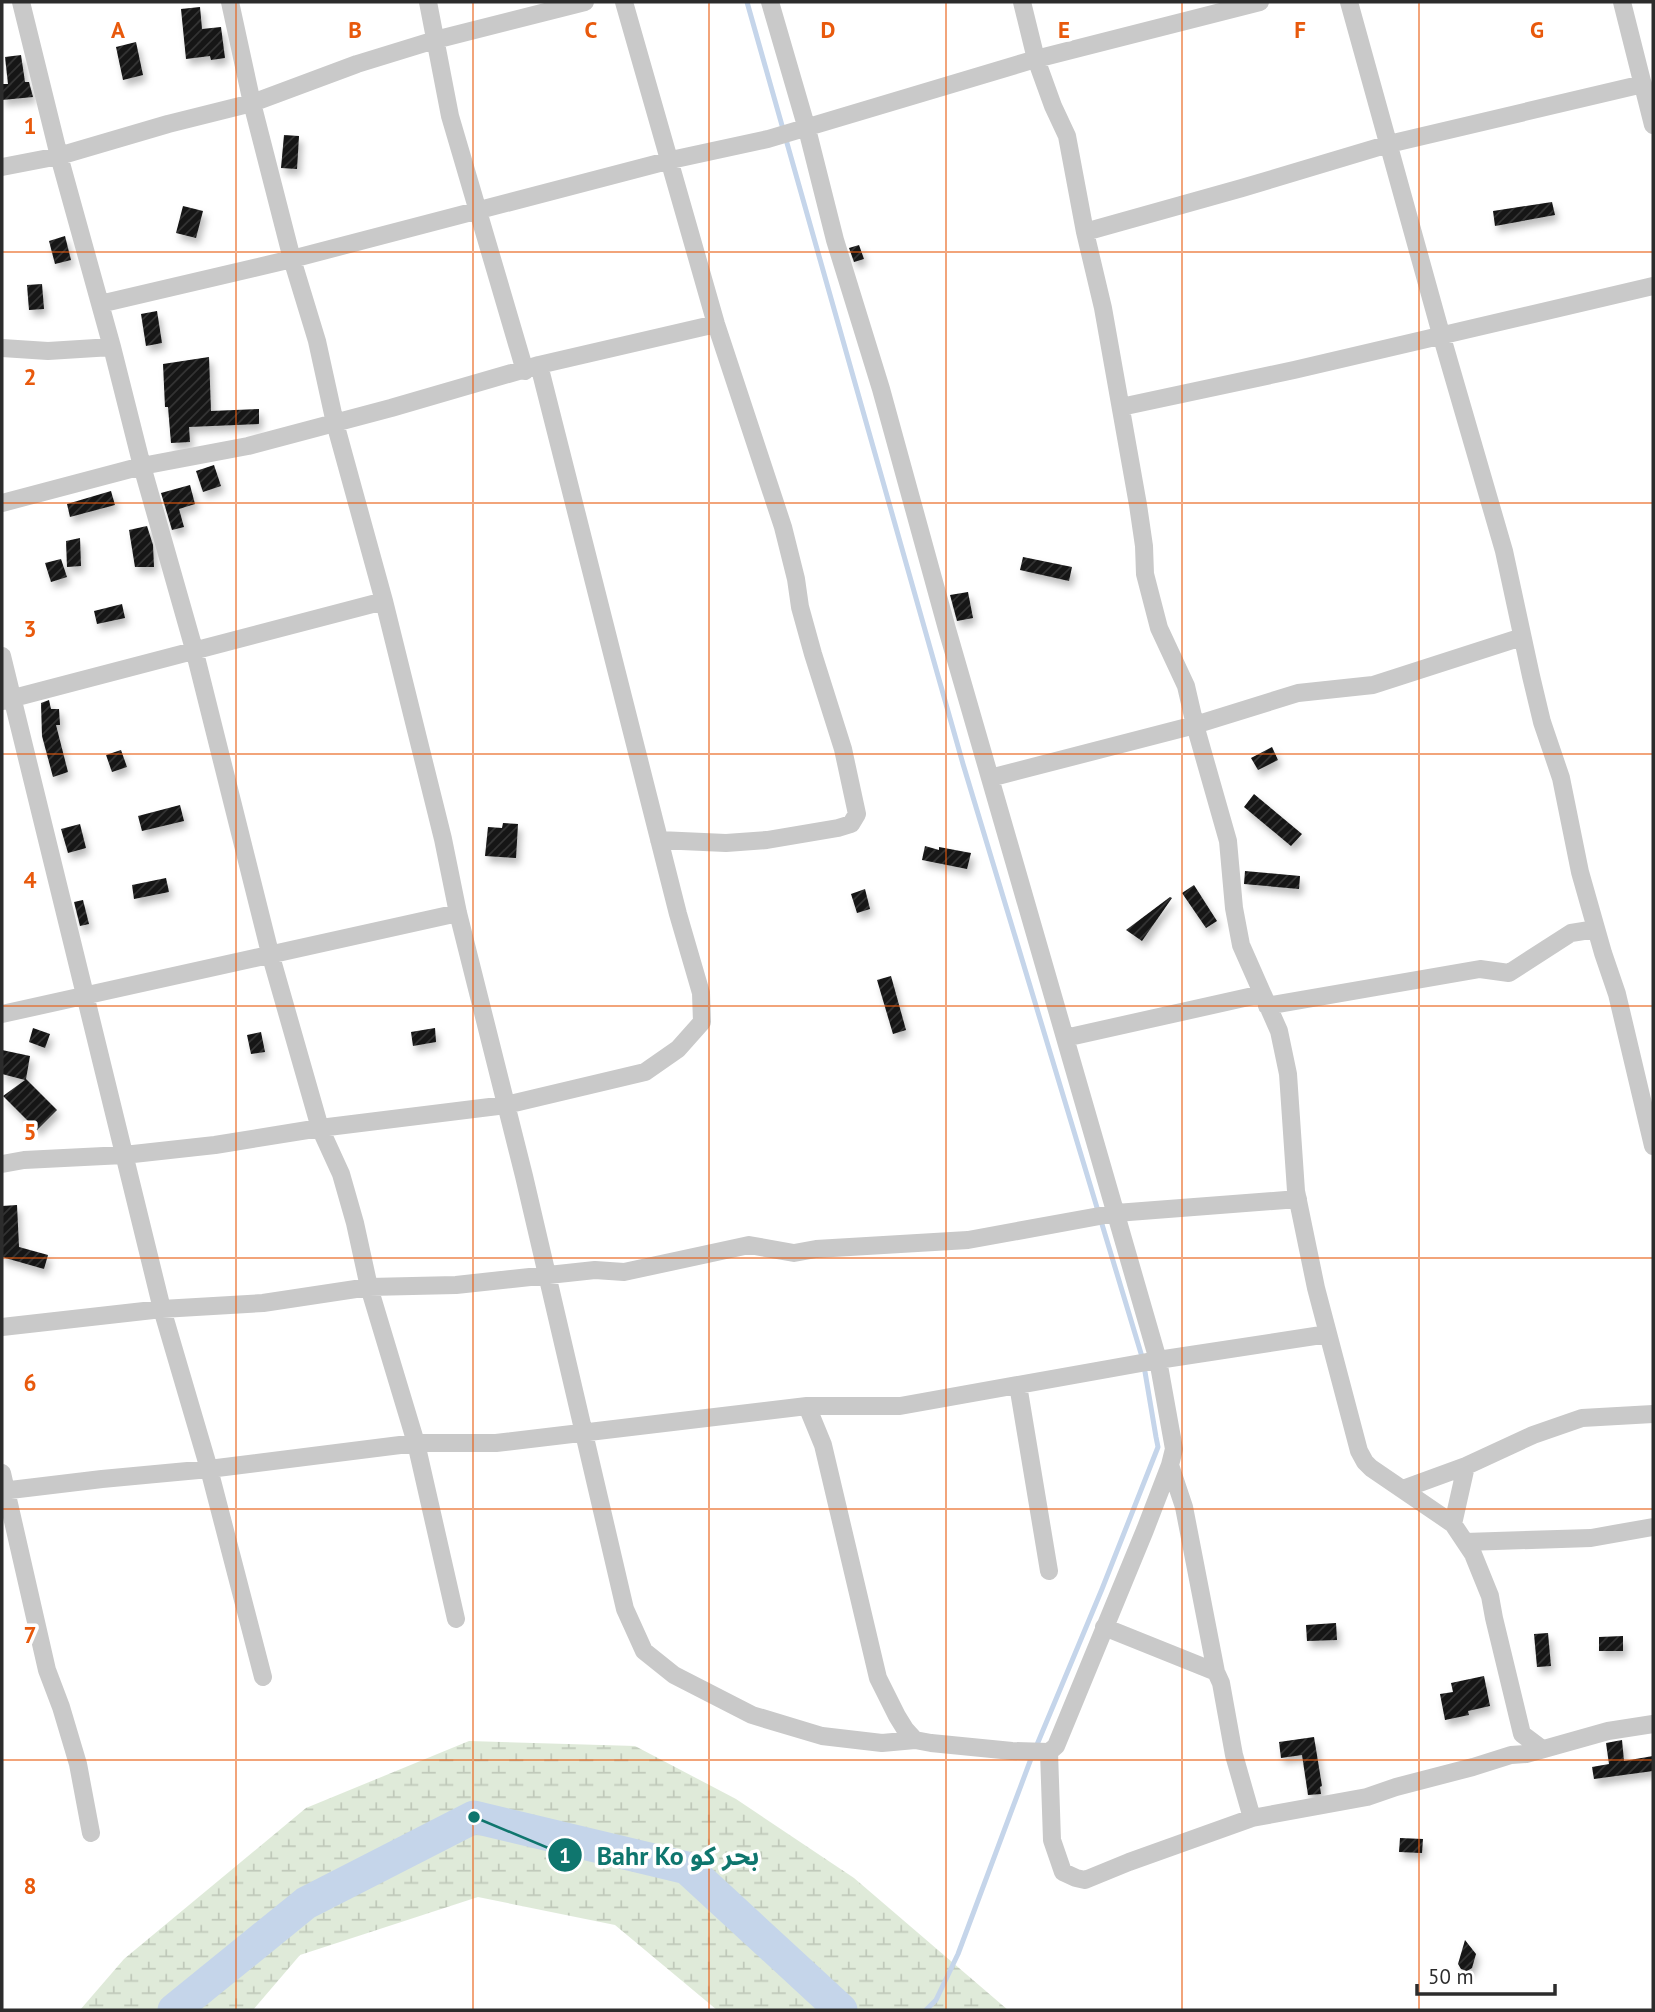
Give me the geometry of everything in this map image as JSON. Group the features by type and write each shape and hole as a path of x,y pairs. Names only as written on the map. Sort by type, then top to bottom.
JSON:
{"street":[{"path":"21,2 59,156 194,649 270,953 320,1128 341,1174 369,1287 416,1443 456,1619"},
{"path":"230,2 251,103 292,259 317,341 335,423 384,601 443,839 458,913 625,1609 644,1651 674,1675 752,1715 822,1736 882,1743 915,1740 1039,1752 1056,1746 1170,1465 1173,1441 1158,1360 881,389 835,240 807,129 770,2"},
{"path":"2,1164 215,1145 320,1128 506,1105 645,1072 678,1049 702,1022 701,993 532,368 477,210 450,116 428,2"},
{"path":"2,167 59,156 251,103 356,64 435,40 585,2"},
{"path":"624,2 716,324 783,527 800,607 843,748 857,814 851,824 838,828 766,840 726,843 659,840"},
{"path":"1022,2 1036,59 1067,136 1121,407 1144,547 1144,574 1159,628 1186,686 1228,841 1234,908 1241,946 1279,1031 1288,1074 1298,1199 1316,1288 1359,1451 1371,1468 1453,1524 1465,1542 1482,1573 1490,1596 1522,1734 1542,1749"},
{"path":"100,304 292,259 671,160 807,129 1036,59 1260,2"},
{"path":"1349,2 1504,551 1542,722 1561,778 1580,872 1617,994 1653,1146"},
{"path":"1622,2 1653,125"},
{"path":"1084,232 1389,144 1643,84"},
{"path":"1121,407 1294,370 1653,286"},
{"path":"2,503 142,466 248,446 532,368 716,324"},
{"path":"2,348 48,351 112,347"},
{"path":"7,699 384,601"},
{"path":"990,778 1195,725 1298,693 1373,685 1522,637"},
{"path":"2,656 7,699 86,996 162,1309 209,1469 263,1677"},
{"path":"2,1014 458,913"},
{"path":"1065,1038 1264,1000 1480,969 1508,972 1571,933 1596,929"},
{"path":"2,1327 162,1309 263,1303 369,1287 456,1285 595,1270 624,1272 749,1245 794,1253 816,1249 968,1240 1116,1213 1298,1199"},
{"path":"4,1491 416,1443 496,1443 807,1406 900,1406 1158,1360 1328,1335"},
{"path":"1018,1385 1049,1571"},
{"path":"807,1406 823,1445 878,1678 897,1716 915,1740"},
{"path":"1403,1489 1466,1466 1533,1435 1582,1418 1653,1414"},
{"path":"1170,1465 1184,1507 1234,1755 1252,1818"},
{"path":"1453,1524 1466,1466"},
{"path":"2,1472 4,1491 47,1670 78,1764 91,1833"},
{"path":"1465,1542 1591,1538 1653,1527"},
{"path":"1104,1627 1216,1672"},
{"path":"1039,1752 1052,1840 1063,1872 1085,1880 1252,1818 1367,1797 1511,1755 1526,1754 1608,1731 1653,1724"},
{"path":"1511,1755 1522,1734"}],"green space":[{"path":"469,1741 635,1746 736,1799 854,1878 1008,2010 717,2010 615,1925 478,1897 300,1955 253,2010 80,2010 124,1959 306,1808"}],"building":[{"path":"200,7 202,29 221,27 225,58 211,60 210,56 186,59 181,9"},
{"path":"136,42 143,75 123,80 116,47"},
{"path":"21,55 25,82 29,82 33,97 2,100 2,84 8,84 5,57"},
{"path":"284,135 299,136 297,169 281,168"},
{"path":"1552,202 1555,215 1495,226 1493,211"},
{"path":"183,206 203,211 196,238 176,233"},
{"path":"65,236 71,260 55,264 49,241"},
{"path":"859,245 864,259 854,262 849,248"},
{"path":"42,284 44,309 29,310 27,285"},
{"path":"157,311 162,343 146,346 141,314"},
{"path":"209,357 211,411 259,409 259,424 189,427 190,442 171,443 168,407 165,407 163,364"},
{"path":"214,465 221,486 203,492 196,471"},
{"path":"190,485 195,504 179,509 184,527 172,530 161,493"},
{"path":"111,491 115,505 70,517 67,504"},
{"path":"147,526 153,545 154,567 135,567 129,530"},
{"path":"80,538 81,566 67,567 66,541"},
{"path":"1023,557 1072,567 1069,581 1020,570"},
{"path":"61,559 67,577 51,582 45,563"},
{"path":"968,592 973,618 957,621 950,595"},
{"path":"122,604 125,618 97,624 94,611"},
{"path":"49,700 51,709 59,709 60,725 56,725 68,772 53,777 42,736 41,703"},
{"path":"1272,747 1278,760 1258,770 1251,758"},
{"path":"121,750 127,767 112,772 106,755"},
{"path":"1254,794 1302,834 1291,846 1244,807"},
{"path":"180,805 184,821 142,831 138,816"},
{"path":"503,823 518,824 516,858 485,856 488,827 502,828"},
{"path":"80,824 86,848 68,853 61,829"},
{"path":"925,846 971,853 967,869 922,860"},
{"path":"1245,871 1300,876 1299,889 1244,884"},
{"path":"166,878 169,892 134,899 132,885"},
{"path":"1194,885 1217,921 1206,928 1182,893"},
{"path":"865,889 870,909 857,913 851,894"},
{"path":"1172,898 1142,941 1126,930"},
{"path":"83,900 89,924 80,926 74,902"},
{"path":"891,976 906,1030 893,1034 877,980"},
{"path":"33,1028 50,1034 45,1048 29,1042"},
{"path":"435,1028 436,1042 413,1046 411,1032"},
{"path":"261,1032 265,1052 251,1054 247,1035"},
{"path":"2,1050 30,1056 26,1079 57,1110 37,1130 3,1096 25,1080 2,1074"},
{"path":"17,1205 19,1247 48,1255 44,1269 2,1257 2,1206"},
{"path":"1336,1623 1337,1640 1307,1641 1306,1625"},
{"path":"1548,1633 1551,1666 1537,1667 1534,1634"},
{"path":"1623,1636 1623,1651 1599,1651 1599,1637"},
{"path":"1484,1676 1490,1706 1468,1711 1469,1715 1445,1720 1440,1694 1453,1692 1451,1683"},
{"path":"1314,1737 1322,1786 1321,1794 1308,1795 1302,1755 1281,1758 1279,1742"},
{"path":"1622,1740 1624,1761 1653,1756 1653,1771 1594,1779 1592,1767 1609,1764 1606,1743"},
{"path":"1400,1838 1423,1839 1422,1853 1399,1852"},
{"path":"1465,1940 1476,1954 1472,1968 1467,1971 1461,1969 1458,1964"}],"waterway":[{"path":"747,2 963,764 1143,1360 1158,1447 1036,1747"},
{"path":"926,2010 936,2000 958,1954 1032,1756"},
{"path":"174,2010 306,1903 474,1817 687,1868 841,2010"}],"place":[{"name":"Bahr Ko بحر كو","path":"474,1817"}]}
